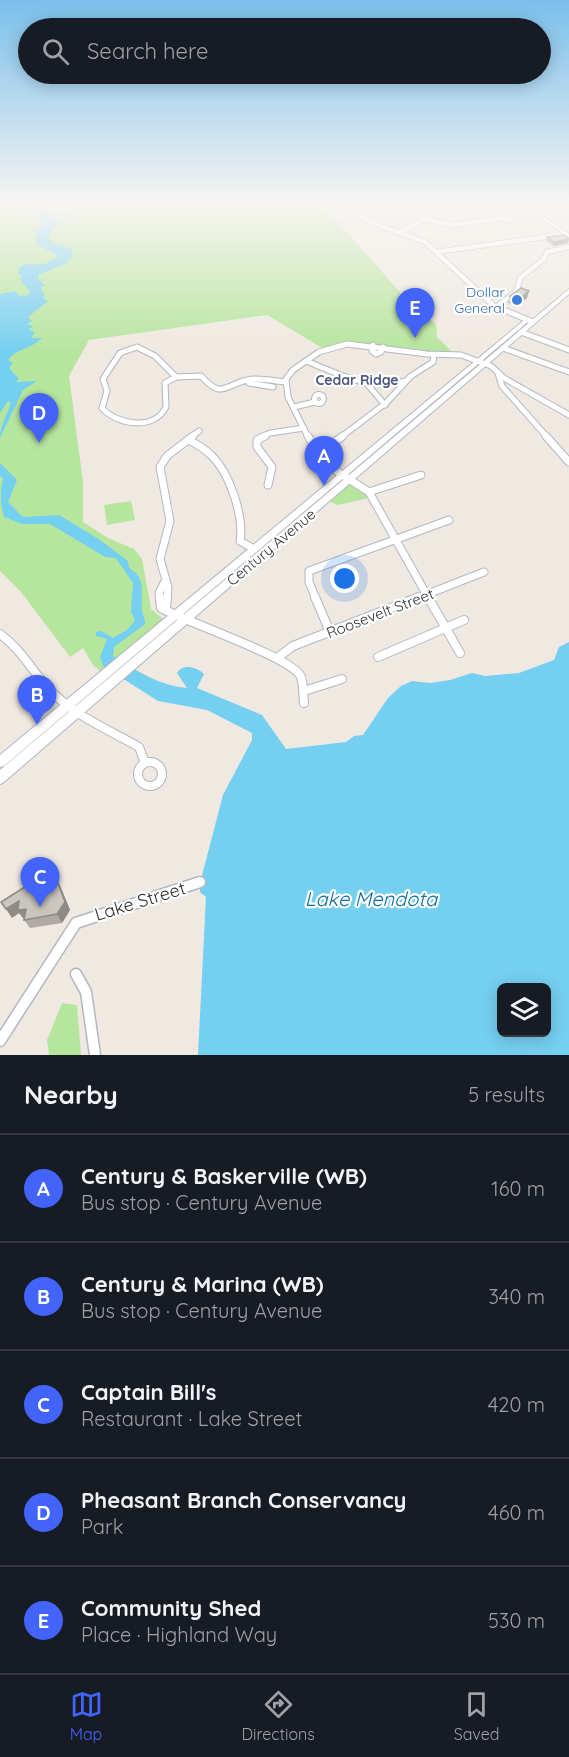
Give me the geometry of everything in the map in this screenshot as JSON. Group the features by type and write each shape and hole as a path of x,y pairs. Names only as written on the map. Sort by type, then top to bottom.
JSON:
{"main road":[{"name":"Century Avenue","path":"0,778 139,662 175,615 352,478 569,285"},
{"name":"Century Avenue","path":"0,762 342,473 482,362 503,348 530,321 569,291"}],"street":[{"path":"438,254 496,307 530,321"},
{"path":"496,307 517,291 520,278 544,259 546,254"},
{"path":"521,332 569,350"},
{"path":"460,653 369,492 352,478 322,462 285,385 291,372 306,361 335,346 354,343 373,345 372,351 376,354 381,352 382,347 434,355 462,355 482,362 569,415"},
{"path":"176,377 153,353 143,349 128,348 117,352 104,377 105,398 102,408 116,420 138,422 153,419 162,413 166,406 163,385 176,377 191,374 201,376 212,388 218,390 232,389 240,384 285,385"},
{"path":"503,348 569,372"},
{"path":"306,361 368,385 387,386 406,381 432,363 434,355"},
{"path":"498,373 502,386 569,462"},
{"path":"315,451 335,444 343,435 366,421 403,389 406,381"},
{"path":"368,385 385,405"},
{"path":"294,407 315,402"},
{"path":"268,484 272,467 257,447 258,440 270,434 304,428"},
{"path":"199,431 177,448 160,467 170,520 160,560 164,583 160,588 159,603 161,608 175,615 277,658 295,669 301,677 304,703"},
{"path":"188,440 209,453 219,465 241,526 240,541 254,549"},
{"path":"369,492 421,475"},
{"path":"330,632 308,577 311,570 449,520"},
{"name":"Roosevelt Street","path":"277,658 291,647 484,572"},
{"path":"378,657 464,620"},
{"path":"0,634 11,640 50,690 78,713 139,747 146,763"},
{"path":"304,691 342,679"},
{"name":"Lake Street","path":"0,1041 76,923 85,918 200,882"},
{"path":"76,974 86,992 95,1055"}],"green space":[{"path":"0,254 366,254 413,307 436,324 437,337 455,355 359,343 324,349 267,315 89,340 69,376 83,482 83,522 108,538 134,549 142,559 151,609 167,622 105,675 93,665 83,648 70,657 21,592 0,571"},
{"path":"352,478 373,497 338,505 326,500"},
{"path":"131,501 135,520 107,525 104,505"},
{"path":"62,1003 77,1005 81,1055 49,1055 47,1040"}],"water":[{"path":"55,254 73,255 67,263 38,275 39,280 46,286 41,286 41,290 45,294 43,296 45,300 48,301 28,317 32,321 27,324 33,326 29,330 35,332 31,338 42,338 8,360 13,363 9,368 19,379 16,382 37,381 23,390 0,438 2,424 11,403 8,401 0,413 0,294 15,291 20,296 28,295 30,291 20,280 22,276 18,274 20,269 18,268 26,264 45,264 58,256"},
{"name":"Lake Mendota","path":"0,463 17,480 8,502 23,517 59,515 100,540 128,561 129,568 138,576 142,586 142,611 145,624 114,647 113,656 166,684 187,688 177,673 186,667 198,669 204,674 197,688 262,715 286,749 346,742 354,736 363,735 388,698 401,686 412,681 430,683 472,673 485,676 519,673 554,660 559,647 569,642 569,1055 198,1055 206,897 200,892 200,883 223,795 252,740 252,733 207,710 158,701 103,666 100,657 107,639 96,636 96,632 101,631 113,638 128,629 135,620 131,612 133,583 116,558 105,557 50,524 22,524 4,517 1,498 3,479 0,476"}],"building":[{"path":"521,288 529,291 519,299 510,296"},
{"path":"51,874 50,881 57,880 65,902 57,914 24,920 26,909 18,910 19,901 6,909 1,902 28,885 28,879"}],"place":[{"name":"Dollar General","path":"517,300"},
{"name":"Community Shed","path":"415,338"},
{"name":"Pheasant Branch Conservancy","path":"39,443"},
{"name":"Century & Baskerville (WB)","path":"324,486"},
{"name":"Century & Marina (WB)","path":"37,725"},
{"name":"Captain Bill's","path":"40,907"}],"district":[{"name":"Cedar Ridge","path":"357,380"}]}
